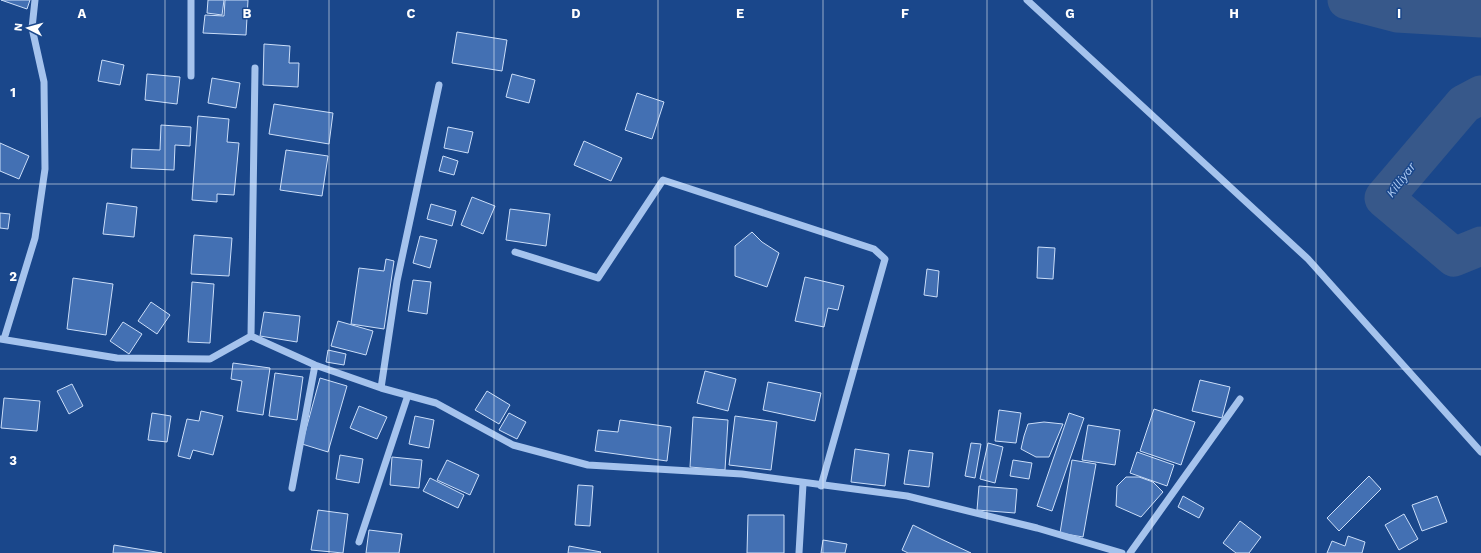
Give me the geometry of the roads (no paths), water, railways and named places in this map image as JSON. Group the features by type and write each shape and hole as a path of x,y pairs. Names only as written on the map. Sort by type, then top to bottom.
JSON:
{"street":[{"path":"35,0 32,28 44,82 45,169 35,238 2,339 117,358 210,359 251,336"},
{"path":"191,0 191,76"},
{"path":"1027,0 1308,259 1481,452"},
{"path":"251,336 255,68"},
{"path":"381,388 397,280 440,85"},
{"path":"515,252 598,278 663,180 874,249 886,259 821,486"},
{"path":"251,336 315,365 381,388 436,403 513,445 588,465 742,474 803,484 907,496 1037,528 1122,553"},
{"path":"292,488 315,365"},
{"path":"359,542 408,395"},
{"path":"1130,553 1240,399"},
{"path":"799,553 803,484"}],"waterway":[{"name":"Killiyar","path":"1347,0 1397,13 1481,18"},
{"name":"Killiyar","path":"1481,95 1464,104 1384,198 1454,257 1481,246"}]}
